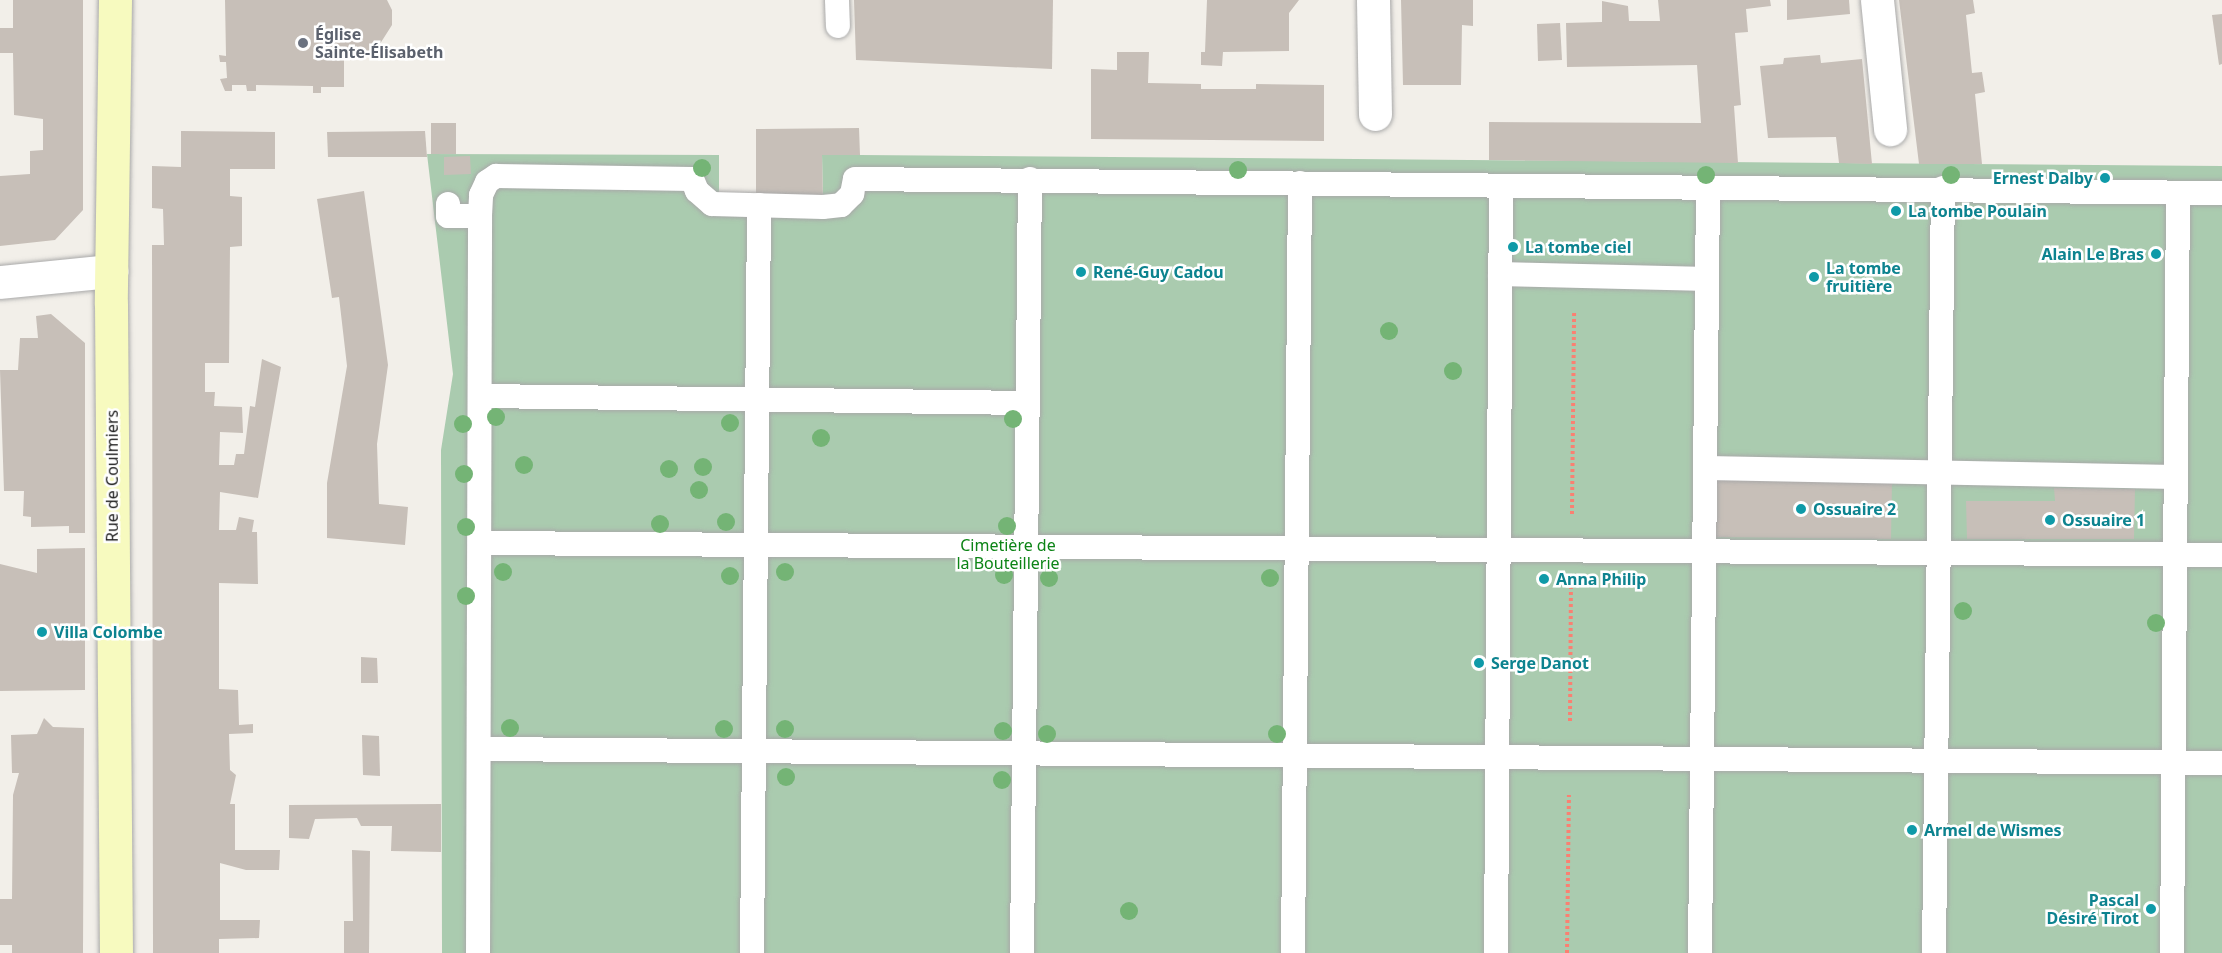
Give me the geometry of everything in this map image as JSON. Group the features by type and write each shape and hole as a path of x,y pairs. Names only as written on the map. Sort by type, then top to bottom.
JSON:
{"street":[{"name":"Rue de Coulmiers","path":"115,0 111,271 117,953"},
{"path":"1373,0 1375,114"},
{"path":"1877,0 1890,129"},
{"path":"0,282 111,271"}],"lane":[{"path":"837,0 838,26"},
{"path":"478,953 480,216 481,195 487,182 496,176 692,179 696,191 712,204 759,206 841,205 852,194 855,179 1030,179 1708,188 1943,188 2222,193"},
{"path":"1022,953 1030,179"},
{"path":"1293,953 1300,183"},
{"path":"1496,953 1501,186"},
{"path":"1700,953 1708,188"},
{"path":"1934,953 1943,188"},
{"path":"2172,953 2178,194"},
{"path":"448,204 448,216 480,216"},
{"path":"752,953 759,546 759,206"},
{"path":"1500,274 1707,279"},
{"path":"480,396 1028,403"},
{"path":"1706,468 2176,477"},
{"path":"480,543 759,546 1497,547 2222,555"},
{"path":"479,749 1294,758 1937,758 2222,763"}],"path":[{"path":"1567,953 1574,275"}],"green space":[{"name":"Cimetière de la Bouteillerie","path":"427,154 719,155 719,200 823,201 822,155 2222,166 2222,953 442,953 441,450 453,374"}],"building":[{"path":"13,0 83,0 83,210 55,240 0,246 0,176 30,174 30,151 43,150 43,119 14,115 13,53 0,53 0,28 13,28"},
{"name":"Église Sainte-Élisabeth","path":"225,0 387,0 392,10 392,25 378,47 363,55 344,56 344,87 321,87 321,93 313,93 313,86 256,85 256,91 247,91 246,85 232,85 232,91 225,91 220,79 227,78 226,62 220,62 219,55 226,56"},
{"path":"854,0 1053,0 1052,69 856,60"},
{"path":"1207,0 1299,0 1289,13 1289,51 1223,52 1222,66 1201,65 1201,52 1205,52"},
{"path":"1401,0 1473,0 1473,26 1462,25 1461,85 1403,85"},
{"path":"1658,0 1770,0 1771,6 1746,9 1748,32 1735,33 1741,105 1734,106 1738,163 1489,160 1489,122 1701,123 1697,65 1567,67 1566,23 1602,22 1602,1 1628,6 1629,21 1660,21"},
{"path":"1787,0 1849,0 1850,14 1787,20"},
{"path":"1899,0 1973,0 1975,13 1966,15 1972,73 1982,72 1985,92 1975,94 1982,164 1919,164"},
{"path":"2222,14 2222,64 2219,65 2212,15"},
{"path":"1560,23 1562,60 1538,61 1537,24"},
{"path":"1117,52 1149,52 1148,83 1201,84 1201,89 1256,89 1256,84 1324,85 1324,141 1091,139 1091,69 1117,70"},
{"path":"1820,55 1821,63 1862,59 1872,164 1839,163 1836,137 1768,138 1760,66 1783,64 1784,58"},
{"path":"431,123 456,123 456,154 431,154"},
{"path":"859,128 860,155 822,155 823,201 756,201 756,129"},
{"path":"181,131 275,132 275,169 230,169 230,196 242,197 242,246 230,247 229,363 205,363 205,392 215,392 214,406 242,407 243,433 220,432 219,465 234,465 236,454 244,454 250,406 255,407 262,359 281,367 258,498 220,492 219,530 236,530 239,517 254,520 252,532 257,532 258,584 219,583 219,689 238,690 239,725 253,724 253,733 229,734 230,770 236,775 230,804 235,804 235,850 280,850 279,870 246,870 220,863 220,920 260,920 259,938 219,939 219,953 153,953 152,245 164,245 163,209 152,208 152,166 181,167"},
{"path":"425,131 427,157 328,157 327,132"},
{"path":"470,156 471,174 444,175 444,157"},
{"path":"364,191 388,365 377,444 379,504 408,507 405,545 327,538 327,483 347,366 339,297 332,298 317,199"},
{"path":"51,314 85,343 85,533 69,533 69,526 31,527 31,517 23,516 24,491 4,491 0,370 18,370 20,338 38,338 36,316"},
{"name":"Ossuaire 2","path":"1711,478 1892,481 1891,539 1711,537"},
{"name":"Ossuaire 1","path":"2054,488 2135,489 2134,539 1967,539 1966,501 2055,501"},
{"name":"Villa Colombe","path":"85,548 85,690 0,691 0,564 37,573 37,549"},
{"path":"361,657 377,658 378,683 361,683"},
{"path":"44,718 53,727 84,728 83,953 12,953 12,945 0,945 0,899 12,899 13,795 19,773 12,773 11,735 37,734"},
{"path":"362,735 379,736 380,776 363,775"},
{"path":"441,804 441,852 391,851 392,826 361,826 357,818 315,819 309,839 289,838 289,805"},
{"path":"352,850 370,851 369,953 344,953 344,921 353,921"}],"place":[{"name":"Église Sainte-Élisabeth","path":"303,43"},
{"name":"Ernest Dalby","path":"2105,178"},
{"name":"La tombe Poulain","path":"1896,211"},
{"name":"La tombe ciel","path":"1513,247"},
{"name":"Alain Le Bras","path":"2156,254"},
{"name":"René-Guy Cadou","path":"1081,272"},
{"name":"La tombe fruitière","path":"1814,277"},
{"name":"Ossuaire 2","path":"1801,509"},
{"name":"Ossuaire 1","path":"2050,520"},
{"name":"Anna Philip","path":"1544,579"},
{"name":"Villa Colombe","path":"42,632"},
{"name":"Serge Danot","path":"1479,663"},
{"name":"Armel de Wismes","path":"1912,830"},
{"name":"Pascal Désiré Tirot","path":"2151,909"}]}
